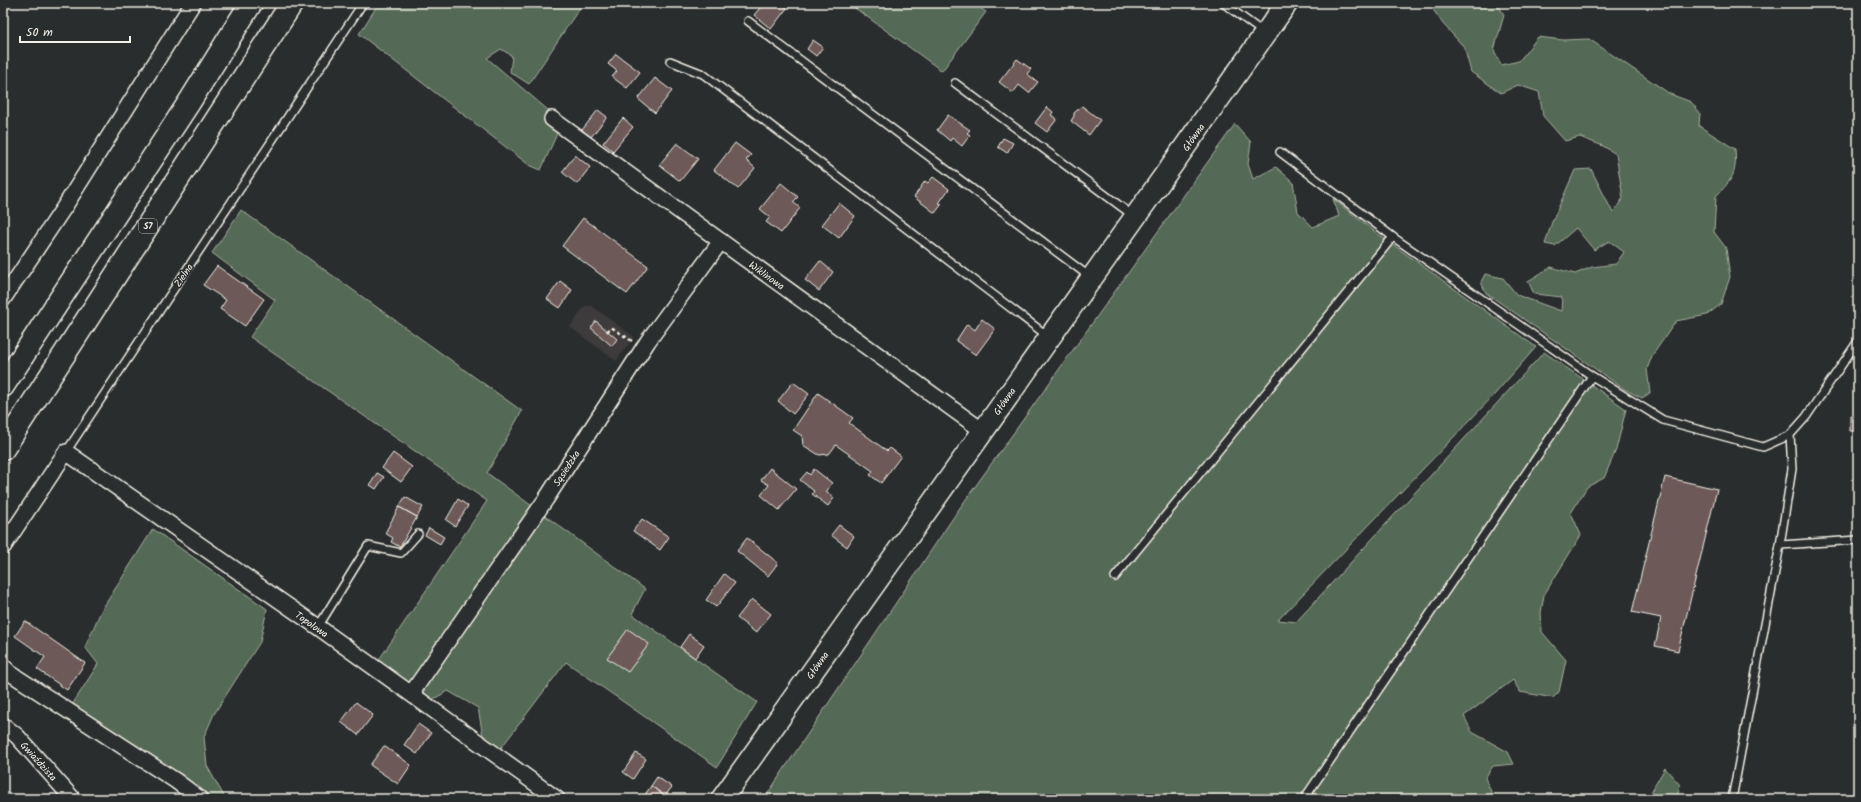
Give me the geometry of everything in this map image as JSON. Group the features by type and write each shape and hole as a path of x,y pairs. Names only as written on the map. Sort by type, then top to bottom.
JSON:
{"highway":[{"path":"3,386 190,101 251,3"},
{"name":"S7","path":"3,449 292,3"}],"main road":[{"name":"Główna","path":"722,799 1136,218 1287,3"}],"street":[{"path":"3,299 65,206 193,3"},
{"name":"Wiklinowa","path":"552,119 983,431"},
{"name":"Sąsiedzka","path":"411,694 546,499 648,341 721,241"},
{"name":"Zielna","path":"3,548 66,452"},
{"name":"Topolowa","path":"66,452 318,627 557,799"},
{"path":"3,666 10,673 47,698 176,781 200,799"},
{"name":"Gwiaździsta","path":"3,725 17,736 74,799"}],"lane":[{"name":"Zielna","path":"66,452 363,3"},
{"path":"1223,3 1265,34"},
{"path":"748,21 1092,278"},
{"path":"670,61 703,74 1050,337"},
{"path":"955,83 1136,218"},
{"path":"1280,152 1393,237 1592,376 1663,420 1763,447 1790,435 1806,417 1858,341"},
{"path":"1116,577 1393,237"},
{"path":"1304,799 1592,376"},
{"path":"1732,799 1780,544 1792,469 1790,435"},
{"path":"318,627 368,546 401,553 418,534"},
{"path":"1780,544 1858,540"}],"path":[{"path":"608,332 611,327 631,341"}],"shaded area":[{"path":"585,306 592,306 634,337 616,361 570,327"}],"green space":[{"path":"379,3 583,3 529,84 510,72 512,56 501,49 487,58 562,122 541,170 529,165 359,34"},
{"path":"848,3 973,3 986,12 942,71"},
{"path":"1431,3 1497,3 1504,15 1494,50 1501,65 1519,61 1538,37 1563,40 1589,39 1670,94 1691,102 1700,113 1699,126 1735,149 1733,175 1716,196 1714,232 1726,248 1730,277 1721,304 1707,315 1676,321 1652,356 1647,369 1650,393 1642,398 1624,389 1486,293 1481,282 1485,274 1503,278 1517,295 1561,311 1562,297 1534,294 1528,281 1551,267 1575,274 1592,267 1616,264 1624,252 1609,241 1594,250 1576,228 1555,246 1545,244 1552,222 1575,170 1591,169 1613,213 1623,198 1616,154 1603,146 1580,137 1565,141 1543,116 1539,92 1518,85 1501,93 1471,72 1464,47 1443,24 1430,5"},
{"path":"1235,124 1251,142 1248,164 1253,179 1276,167 1293,182 1298,212 1313,227 1339,216 1333,199 1378,234 1536,347 1495,394 1278,620 1296,622 1544,352 1626,409 1616,450 1604,478 1587,487 1571,513 1581,535 1544,595 1541,613 1542,632 1566,660 1559,692 1553,698 1520,692 1513,680 1464,716 1472,732 1508,752 1514,764 1493,766 1485,778 1494,798 764,799 959,509"},
{"path":"241,210 522,411 487,473 645,589 632,614 757,702 717,767 566,662 498,752 484,742 478,708 448,691 428,702 376,664 487,501 250,337 275,300 212,253"},
{"path":"153,529 267,609 260,642 214,714 204,737 207,766 225,798 224,799 187,799 67,713 98,664 85,647 101,611"},
{"path":"1665,768 1680,785 1677,799 1647,799"}],"building":[{"path":"764,3 780,3 787,8 771,29 754,15"},
{"path":"813,40 823,47 816,56 807,49"},
{"path":"616,54 640,72 627,88 612,77 617,71 608,64"},
{"path":"1017,59 1031,69 1027,74 1038,82 1029,93 1019,85 1013,93 999,82"},
{"path":"655,78 672,91 655,113 638,99"},
{"path":"1082,106 1100,120 1089,135 1071,121 1074,113"},
{"path":"1047,107 1053,112 1051,115 1057,119 1047,132 1035,123"},
{"path":"598,110 607,117 591,137 582,130"},
{"path":"948,115 970,130 967,133 970,135 962,146 952,138 950,141 937,130"},
{"path":"623,118 633,127 613,151 603,143"},
{"path":"1003,138 1013,143 1007,153 998,147"},
{"path":"677,143 698,159 680,181 659,165"},
{"path":"735,143 751,155 746,160 755,168 738,189 714,170"},
{"path":"575,155 590,167 577,184 562,172"},
{"path":"933,177 949,189 939,203 942,204 935,213 914,197 925,181 928,183"},
{"path":"781,183 798,197 793,202 800,208 781,233 766,222 770,217 760,209"},
{"path":"839,203 855,216 839,238 822,225"},
{"path":"583,218 648,266 627,294 562,246"},
{"path":"820,261 833,272 819,291 805,280"},
{"path":"217,266 264,299 245,326 220,309 226,300 203,285"},
{"path":"560,281 572,290 560,308 547,299"},
{"path":"982,319 995,329 976,355 956,341 967,324 975,330"},
{"path":"596,321 617,339 612,346 591,328"},
{"path":"793,382 809,394 793,414 778,401"},
{"path":"818,393 853,418 849,423 887,451 890,448 901,456 881,483 870,475 873,471 836,445 829,454 819,455 803,445 802,436 793,430"},
{"path":"1850,416 1858,416 1858,431 1850,431"},
{"path":"393,453 412,467 401,482 382,468"},
{"path":"770,468 796,489 779,510 761,495 769,485 761,480"},
{"path":"814,469 832,483 826,492 834,498 828,506 812,494 814,491 800,480 807,472 810,475"},
{"path":"377,473 384,477 376,489 370,485"},
{"path":"1665,477 1717,489 1678,651 1655,646 1661,618 1632,612"},
{"path":"405,497 423,507 417,517 399,507"},
{"path":"458,499 468,506 455,526 446,520"},
{"path":"399,507 417,517 400,547 391,542 393,538 385,533"},
{"path":"642,519 669,537 660,550 633,531"},
{"path":"839,525 854,536 847,547 831,535"},
{"path":"429,528 444,537 440,544 425,535"},
{"path":"747,538 778,563 768,576 737,551"},
{"path":"724,574 735,583 716,607 706,600"},
{"path":"752,599 771,614 756,633 737,618"},
{"path":"25,621 85,663 67,690 37,669 45,657 15,636"},
{"path":"628,629 649,644 628,672 607,658"},
{"path":"689,634 704,645 695,658 680,647"},
{"path":"356,702 373,715 358,735 341,722"},
{"path":"418,724 431,733 417,754 404,745"},
{"path":"384,746 411,765 398,784 370,765"},
{"path":"636,753 646,759 633,779 623,772"},
{"path":"657,777 672,787 665,796 651,786"},
{"path":"651,786 665,796 663,799 642,799"}]}
